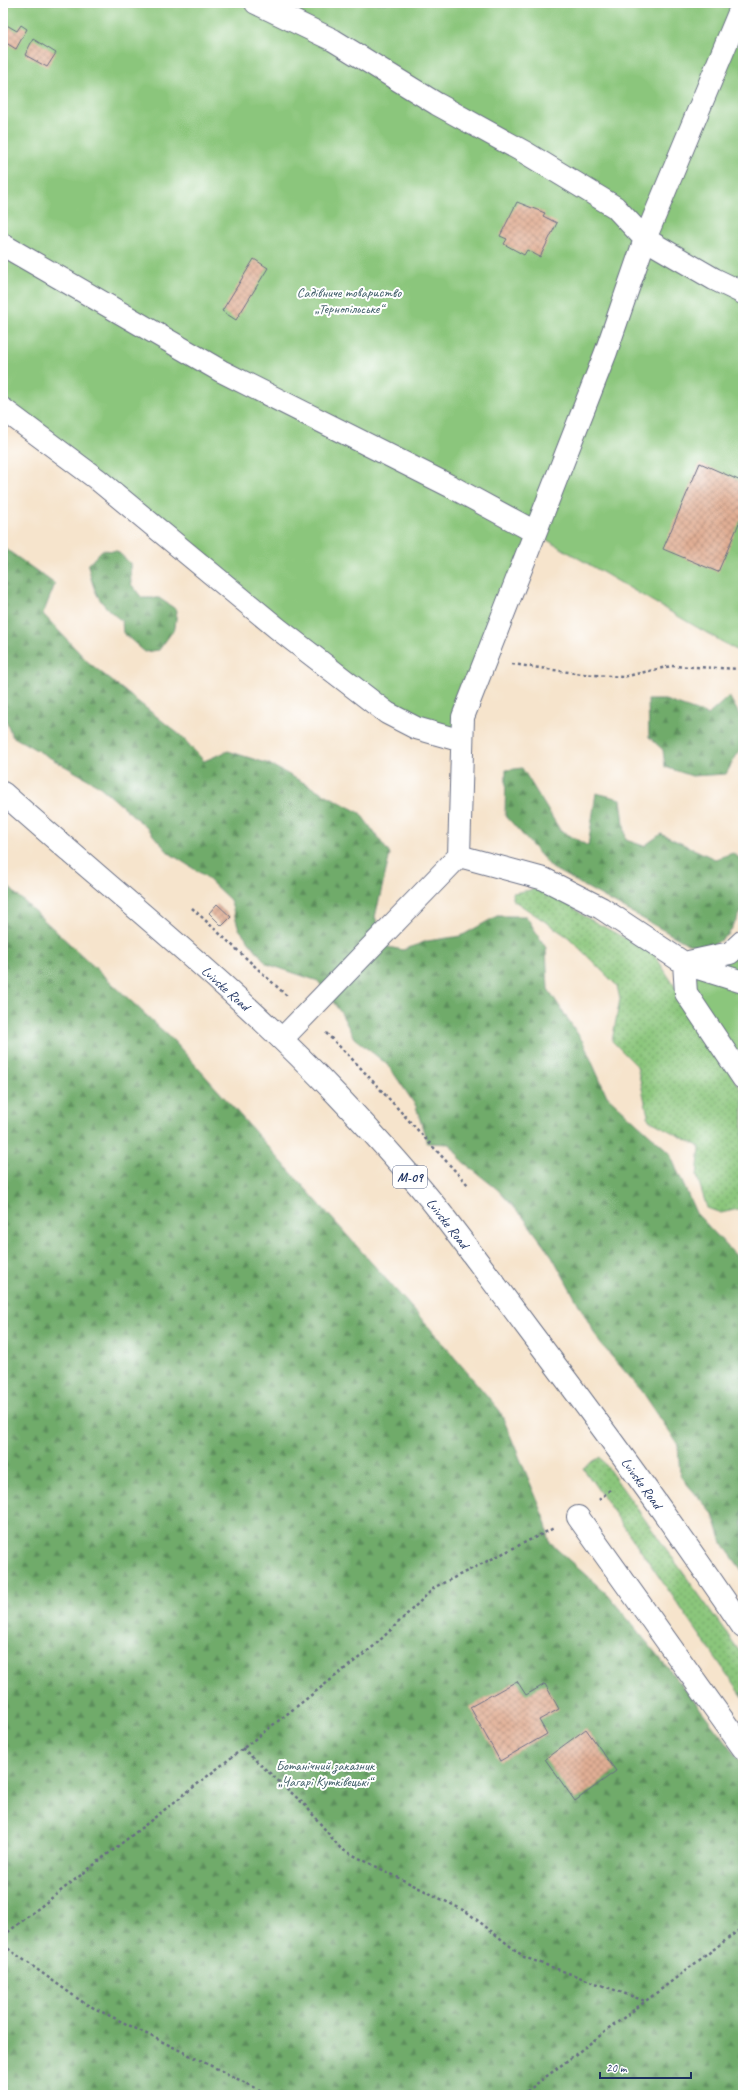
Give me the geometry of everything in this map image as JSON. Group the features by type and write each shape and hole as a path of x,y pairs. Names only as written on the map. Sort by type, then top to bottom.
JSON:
{"main road":[{"path":"256,3 333,40 616,207 645,240 714,279 743,293"},
{"path":"282,1039 459,856 462,717 606,352 645,240 743,3"},
{"path":"3,244 220,371 452,487 535,532"},
{"path":"3,409 97,478 277,628 387,713 416,728 462,741"},
{"name":"Lvivske Road","path":"3,793 174,942 282,1039 337,1095 440,1211 578,1395 695,1556 743,1627"},
{"path":"459,856 544,879 601,908 684,963 743,982"},
{"path":"684,963 730,953 743,942"},
{"path":"684,963 686,993 743,1078"},
{"path":"578,1516 743,1748"}],"path":[{"path":"484,661 582,674 623,677 671,666 743,670"},
{"path":"192,908 307,1014 357,1064 469,1186"},
{"path":"3,1936 374,1646 435,1586 578,1516"},
{"path":"242,1748 305,1805 341,1849 467,1912 524,1957 645,2001"},
{"path":"522,2095 743,1928"},
{"path":"3,1945 84,2003 270,2095"}],"green space":[{"name":"Садівниче товариство „Тернопільське“","path":"3,3 743,3 743,654 535,533 462,741 416,728 3,409"},
{"path":"3,547 55,584 43,614 88,662 180,735 204,761 228,751 269,764 360,813 390,854 375,917 388,947 403,950 427,941 461,936 497,916 526,916 546,948 548,989 583,1042 607,1096 669,1152 696,1213 743,1263 743,1572 722,1543 713,1514 680,1476 678,1445 642,1391 600,1343 552,1256 523,1217 497,1189 463,1162 450,1144 427,1143 416,1106 388,1065 354,1038 341,1013 318,981 267,964 239,929 230,900 205,876 169,853 145,826 98,785 12,736 3,712"},
{"path":"102,550 117,551 130,563 131,584 142,598 159,598 177,610 175,628 159,650 145,652 123,633 122,621 107,609 98,597 92,583 88,565"},
{"path":"729,696 743,721 743,744 726,774 692,776 665,767 663,750 649,737 648,700 665,700 708,715"},
{"path":"522,768 560,830 588,846 596,793 621,799 626,840 644,846 661,834 715,859 733,853 743,861 743,909 728,935 709,948 688,944 552,868 505,815 506,770"},
{"name":"Ботанічний заказник „Чагарі Кутківецькі“","path":"3,882 174,1041 427,1325 500,1411 544,1516 550,1543 608,1595 681,1684 743,1764 743,2095 3,2095"},
{"path":"548,887 584,916 654,954 743,1093 743,1208 721,1213 707,1208 697,1176 700,1147 649,1120 637,1066 612,1041 620,999 617,986 568,937 513,900 513,893"},
{"path":"743,941 743,1078 686,993 684,963"},
{"path":"600,1457 743,1656 743,1697 583,1468"}],"building":[{"path":"3,23 17,31 21,25 27,29 16,49 3,41"},
{"path":"33,39 56,53 47,67 25,55"},
{"path":"517,202 545,213 543,216 557,223 540,257 527,250 524,255 504,244 507,239 500,236"},
{"path":"254,259 268,268 236,320 222,311"},
{"path":"700,463 743,482 743,514 718,572 663,549"},
{"path":"217,904 231,917 222,926 209,913"},
{"path":"517,1681 526,1695 545,1684 559,1709 539,1720 547,1734 500,1761 470,1707"},
{"path":"586,1729 616,1771 575,1801 545,1759"}]}
